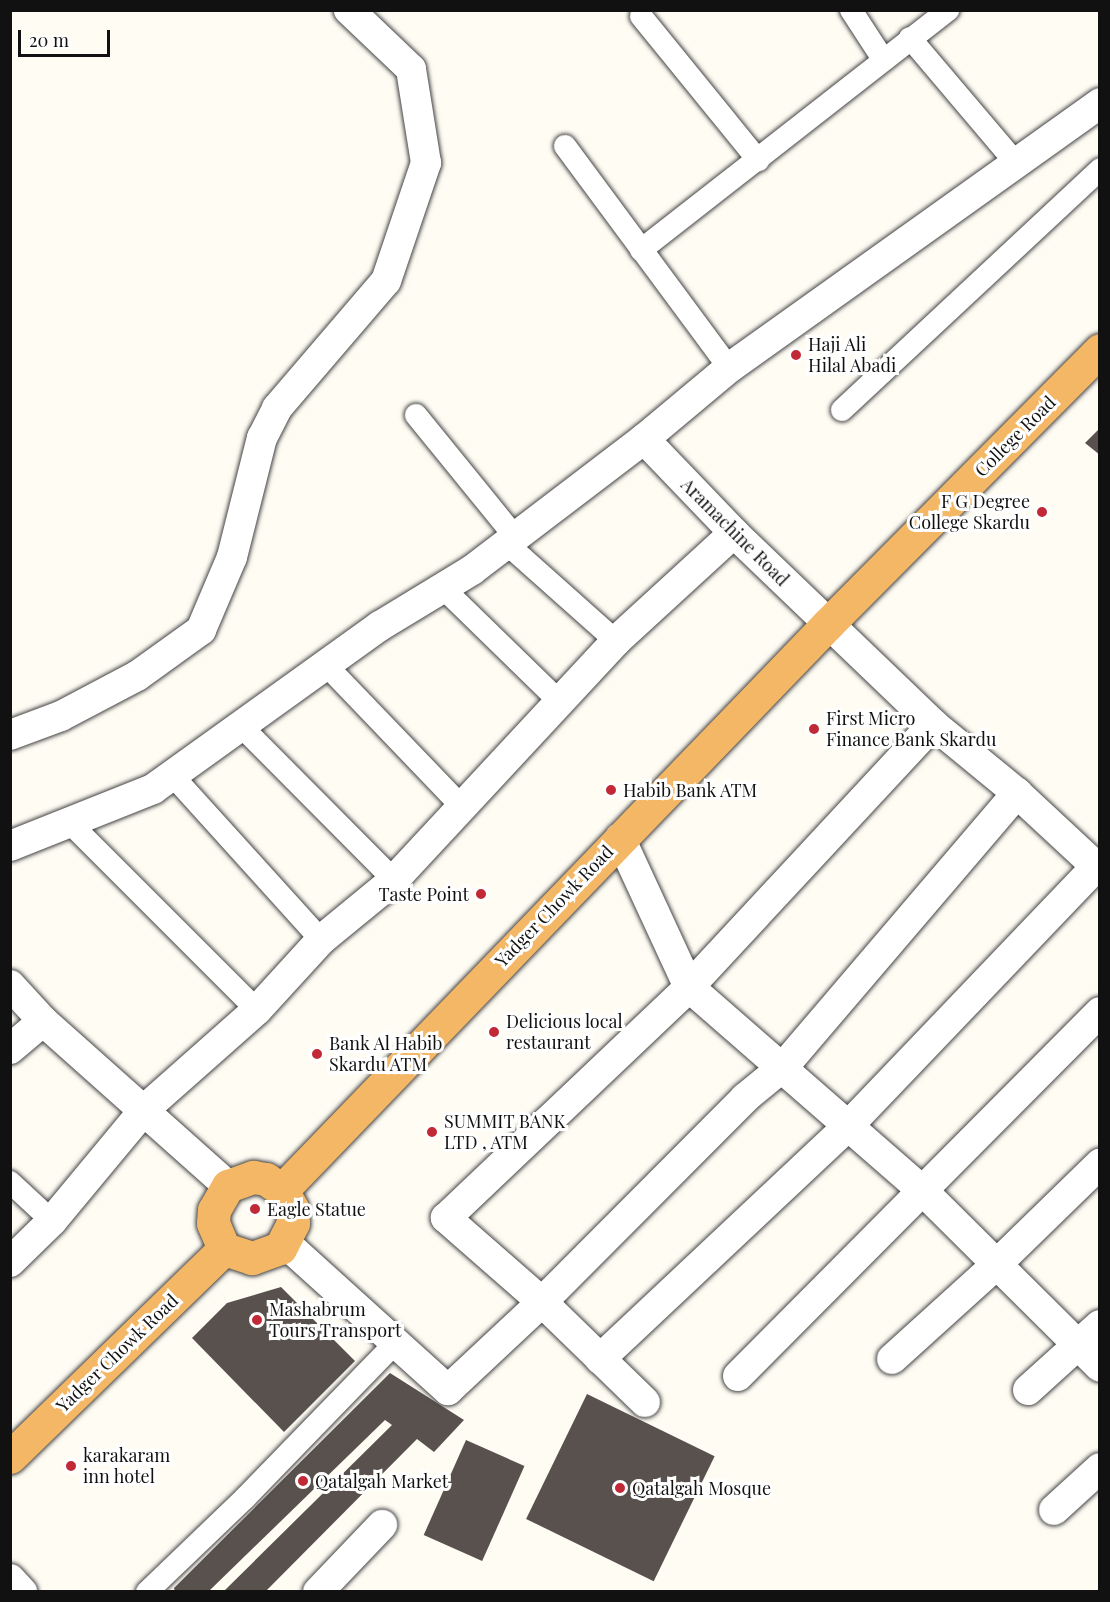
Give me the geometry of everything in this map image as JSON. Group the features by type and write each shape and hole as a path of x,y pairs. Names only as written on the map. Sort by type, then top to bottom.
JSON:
{"highway":[{"name":"College Road","path":"828,624 1100,350"},
{"name":"Yadger Chowk Road","path":"282,1190 828,624"},
{"path":"253,1177 266,1179 282,1190 292,1208 293,1223 284,1242 267,1256 252,1258 224,1249 213,1223 214,1210 228,1186 253,1177"},
{"name":"Yadger Chowk Road","path":"10,1457 224,1249"}],"street":[{"path":"10,735 61,716 137,676 201,630 232,557 249,481 267,428 277,408 386,281 426,163 411,69 349,10"},
{"path":"851,10 883,59"},
{"path":"641,250 948,10"},
{"path":"641,16 758,160"},
{"path":"910,38 1015,162"},
{"path":"10,846 153,789 173,776 243,728 380,626 443,588 511,541 645,439 729,368 1100,103"},
{"path":"565,146 729,368"},
{"path":"842,410 1100,169"},
{"path":"416,415 511,541 616,641"},
{"name":"Aramachine Road","path":"645,439 734,533 933,724 1017,793 1098,869"},
{"path":"10,1262 52,1221 145,1109 258,1010 321,940 394,880 561,703 616,641 734,533"},
{"path":"443,588 561,703"},
{"path":"326,665 463,808"},
{"path":"645,1402 542,1302 446,1218 689,987 933,724"},
{"path":"243,728 394,880"},
{"path":"173,776 321,940"},
{"path":"284,1242 394,1344 448,1390 542,1302 745,1098 784,1066 1017,793"},
{"path":"70,823 258,1010"},
{"path":"620,838 689,987 784,1066 924,1192 1100,1367"},
{"path":"600,1359 850,1124 1098,869"},
{"path":"10,985 43,1021 145,1109 228,1186"},
{"path":"738,1376 924,1192 1100,1012"},
{"path":"10,1049 43,1021"},
{"path":"892,1359 998,1264 1100,1164"},
{"path":"10,1182 52,1221"},
{"path":"1028,1390 1100,1325"},
{"path":"147,1592 245,1498 394,1344"},
{"path":"1054,1510 1100,1468"},
{"path":"318,1592 382,1526"},
{"path":"10,1579 22,1592"}],"building":[{"path":"1100,428 1100,455 1085,443"},
{"path":"281,1287 355,1361 284,1432 192,1338 227,1303"},
{"name":"Qatalgah Market","path":"390,1373 464,1420 434,1452 417,1439 265,1592 223,1592 392,1425 385,1420 208,1592 175,1592 174,1588"},
{"name":"Qatalgah Mosque","path":"587,1394 715,1456 654,1581 526,1519"},
{"path":"466,1440 524,1466 482,1561 424,1535"}],"place":[{"name":"Haji Ali Hilal Abadi","path":"796,355"},
{"name":"F G Degree College Skardu","path":"1042,512"},
{"name":"First Micro Finance Bank Skardu","path":"814,729"},
{"name":"Habib Bank ATM","path":"611,790"},
{"name":"Taste Point","path":"481,894"},
{"name":"Delicious local restaurant","path":"494,1032"},
{"name":"Bank Al Habib Skardu ATM","path":"317,1054"},
{"name":"SUMMIT BANK LTD , ATM","path":"432,1132"},
{"name":"Eagle Statue","path":"255,1209"},
{"name":"Mashabrum Tours Transport","path":"257,1320"},
{"name":"karakaram inn hotel","path":"71,1466"},
{"name":"Qatalgah Market","path":"303,1481"},
{"name":"Qatalgah Mosque","path":"620,1488"}]}
